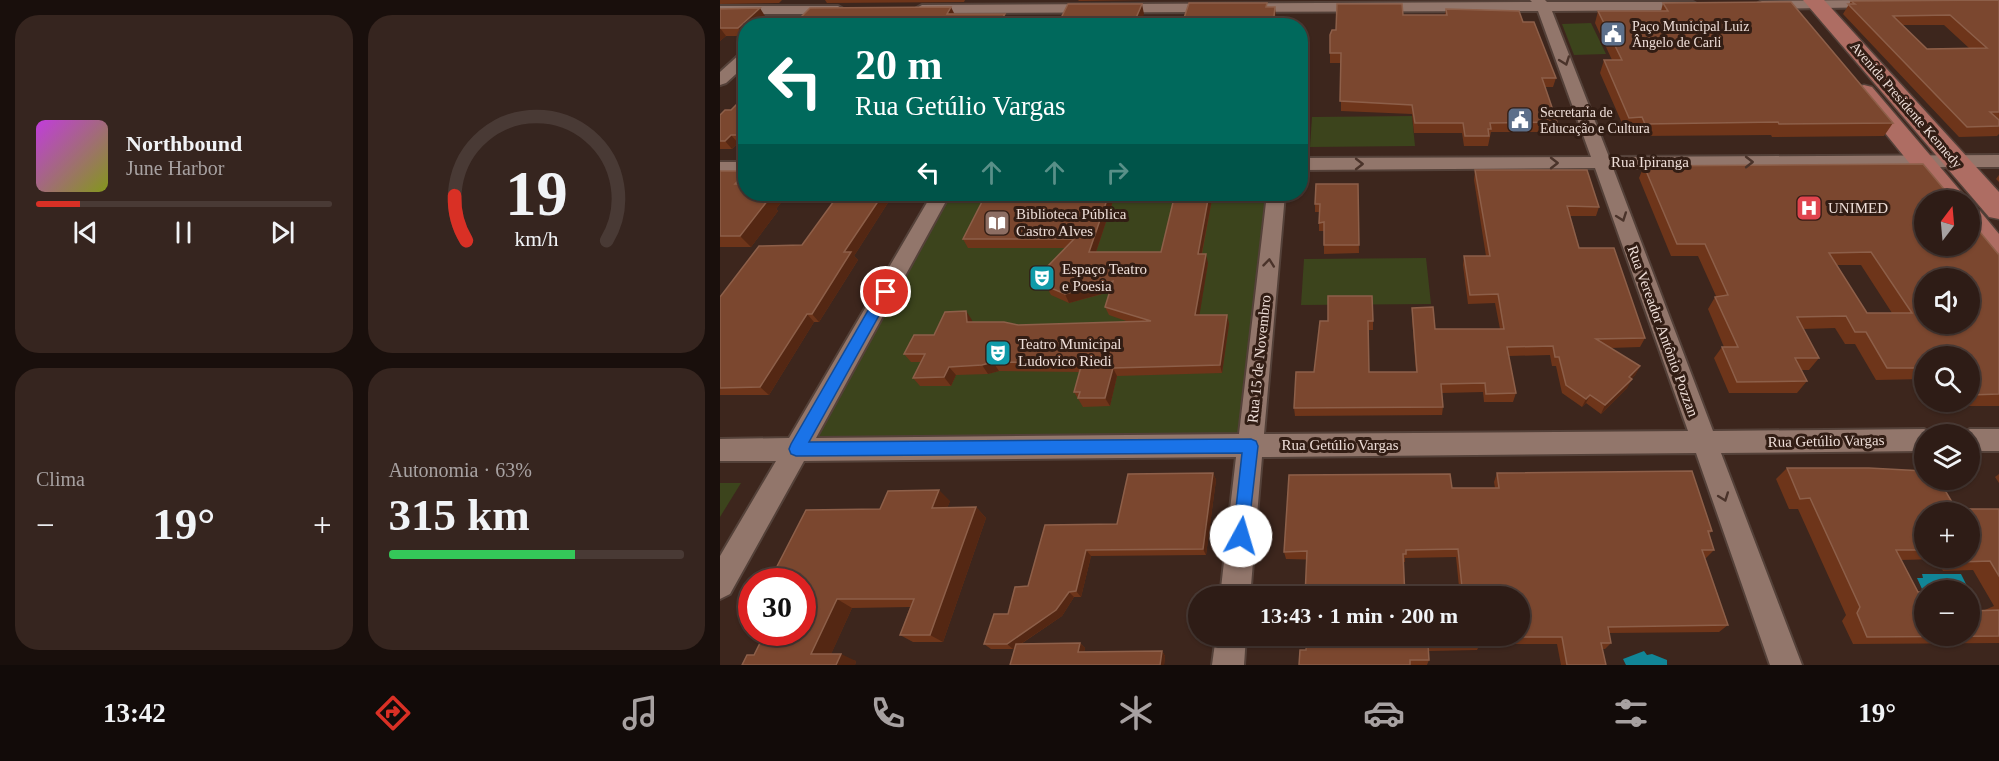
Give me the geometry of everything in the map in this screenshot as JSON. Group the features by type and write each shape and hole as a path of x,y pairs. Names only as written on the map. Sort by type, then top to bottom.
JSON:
{"main road":[{"name":"Avenida Presidente Kennedy","path":"1803,3 1848,73 1946,190"},
{"name":"Avenida Presidente Kennedy","path":"1803,3 1956,161 1999,210"},
{"path":"1980,230 1999,254"}],"street":[{"path":"907,9 1048,4 1540,3 1711,6"},
{"name":"Rua Vereador Antônio Pozzan","path":"1540,3 1602,162 1786,665"},
{"path":"1746,6 1803,3 1897,4"},
{"path":"1040,18 1048,4"},
{"path":"720,10 798,5 849,10"},
{"path":"785,18 798,5"},
{"path":"720,80 738,63"},
{"name":"Rua Ipiranga","path":"1308,164 1999,161"},
{"path":"720,168 738,168"},
{"path":"720,584 937,201"},
{"name":"Rua 15 de Novembro","path":"1236,586 1275,201"},
{"name":"Rua Getúlio Vargas","path":"720,450 1914,440"},
{"path":"1980,440 1999,440"},
{"path":"1228,665 1230,646"}],"green space":[{"path":"1591,23 1606,54 1574,55 1562,24"},
{"path":"1412,116 1415,146 1310,147 1312,117"},
{"path":"937,201 1275,201 1251,446 796,449"},
{"path":"1426,258 1431,304 1301,305 1304,259"},
{"path":"720,483 741,483 720,517"}],"water":[{"path":"1922,574 1961,574 1964,580 1918,580 1917,578 1923,578"},
{"path":"1644,651 1647,655 1652,654 1667,660 1667,665 1626,665 1623,659"}],"building":[{"path":"1999,0 1999,112 1990,112 1999,120 1999,126 1967,127 1848,4 1855,4 1851,1","holes":["1950,15 1987,48 1927,49 1893,16"]},
{"path":"1791,2 1893,123 1645,124 1642,117 1629,118 1604,60 1622,60 1598,11 1668,11 1663,3"},
{"path":"1189,3 1267,3 1266,7 1275,7 1274,18 1184,18"},
{"path":"1068,4 1142,4 1136,18 1061,18"},
{"path":"1337,4 1402,4 1403,15 1447,15 1446,9 1519,11 1523,22 1534,22 1556,78 1542,78 1557,122 1490,123 1489,136 1465,136 1463,123 1415,123 1412,105 1340,101 1341,53 1330,53 1330,35 1332,30 1336,30"},
{"path":"951,7 947,14 1005,14 1002,18 800,18 810,8"},
{"path":"760,8 749,18 738,18 738,28 720,28 720,9"},
{"path":"738,103 738,135 731,135 725,141 720,141 720,115 725,110 731,110"},
{"path":"1923,164 1945,190 1914,190 1914,256 1980,256 1980,232 1999,255 1999,394 1980,395 1980,346 1914,346 1914,368 1887,368 1866,332 1855,332 1846,316 1797,317 1819,358 1795,358 1807,381 1737,382 1722,347 1738,347 1715,297 1728,295 1705,244 1677,244 1644,166","holes":["1871,252 1912,313 1867,313 1829,253"]},
{"path":"1475,170 1587,170 1599,207 1567,206 1579,248 1614,248 1645,338 1596,339 1640,366 1629,377 1632,379 1605,405 1590,395 1586,399 1566,385 1559,357 1555,357 1553,346 1507,347 1516,393 1486,394 1485,383 1441,384 1443,407 1294,408 1296,372 1314,372 1320,321 1328,321 1328,296 1372,296 1373,321 1368,321 1369,372 1417,372 1412,308 1433,307 1435,329 1504,329 1498,294 1470,295 1464,256 1490,256"},
{"path":"720,171 738,171 738,180 735,184 738,184 738,201 767,201 740,236 720,236"},
{"path":"1316,184 1358,184 1359,245 1324,245 1324,222 1319,223 1320,204 1315,204"},
{"path":"834,201 878,201 844,252 851,252 812,314 807,314 760,387 720,388 720,297 759,246 802,245"},
{"path":"982,201 1107,201 1089,252 1161,252 1173,201 1208,201 1198,254 1206,254 1195,315 1227,315 1220,365 1113,368 1105,398 1078,398 1080,392 1074,392 1082,363 993,362 949,367 944,377 913,378 925,354 904,354 914,335 934,335 945,312 966,311 967,322 1004,322 1018,325 1151,321 1105,307 1113,281 1065,294 1046,286 1043,280 1047,267 1074,239 963,239"},
{"path":"1787,468 1914,470 1914,490 1945,490 1952,502 1914,502 1914,550 1896,550 1914,584 1914,637 1867,637 1857,613 1860,607 1810,498 1800,499"},
{"path":"1692,471 1712,531 1708,531 1714,550 1702,550 1728,625 1608,627 1611,643 1601,643 1606,665 1567,665 1562,637 1530,637 1530,586 1462,586 1458,549 1406,550 1406,554 1403,554 1404,586 1305,586 1307,551 1284,552 1289,475 1450,474 1452,488 1499,488 1497,473"},
{"path":"1213,473 1203,549 1086,550 1076,591 1069,592 1056,610 1007,644 984,644 994,614 1008,614 1015,587 1028,586 1045,525 1117,524 1128,474"},
{"path":"939,490 932,508 976,507 930,635 900,635 914,599 837,599 816,643 816,568 776,568 806,510 880,509 888,491"},
{"path":"1980,509 1999,509 1999,576 1990,561 1980,561"},
{"path":"1999,610 1999,636 1980,636 1980,611"},
{"path":"1080,643 1078,652 1162,651 1160,665 1010,665 1016,644"},
{"path":"758,646 815,646 811,654 841,654 836,665 742,665 747,655 754,655"},
{"path":"1306,646 1428,646 1429,660 1410,660 1410,665 1299,665 1300,650 1306,650"}],"place":[{"name":"Paço Municipal Luiz Ângelo de Carli","path":"1613,34"},
{"name":"Secretaria de Educação e Cultura","path":"1520,120"},
{"name":"UNIMED","path":"1809,208"},
{"name":"Biblioteca Pública Castro Alves","path":"997,223"},
{"name":"Espaço Teatro e Poesia","path":"1042,278"},
{"name":"Teatro Municipal Ludovico Riedi","path":"998,353"}],"route":[{"path":"886,292 796,449 1251,446 1241,536"}]}
